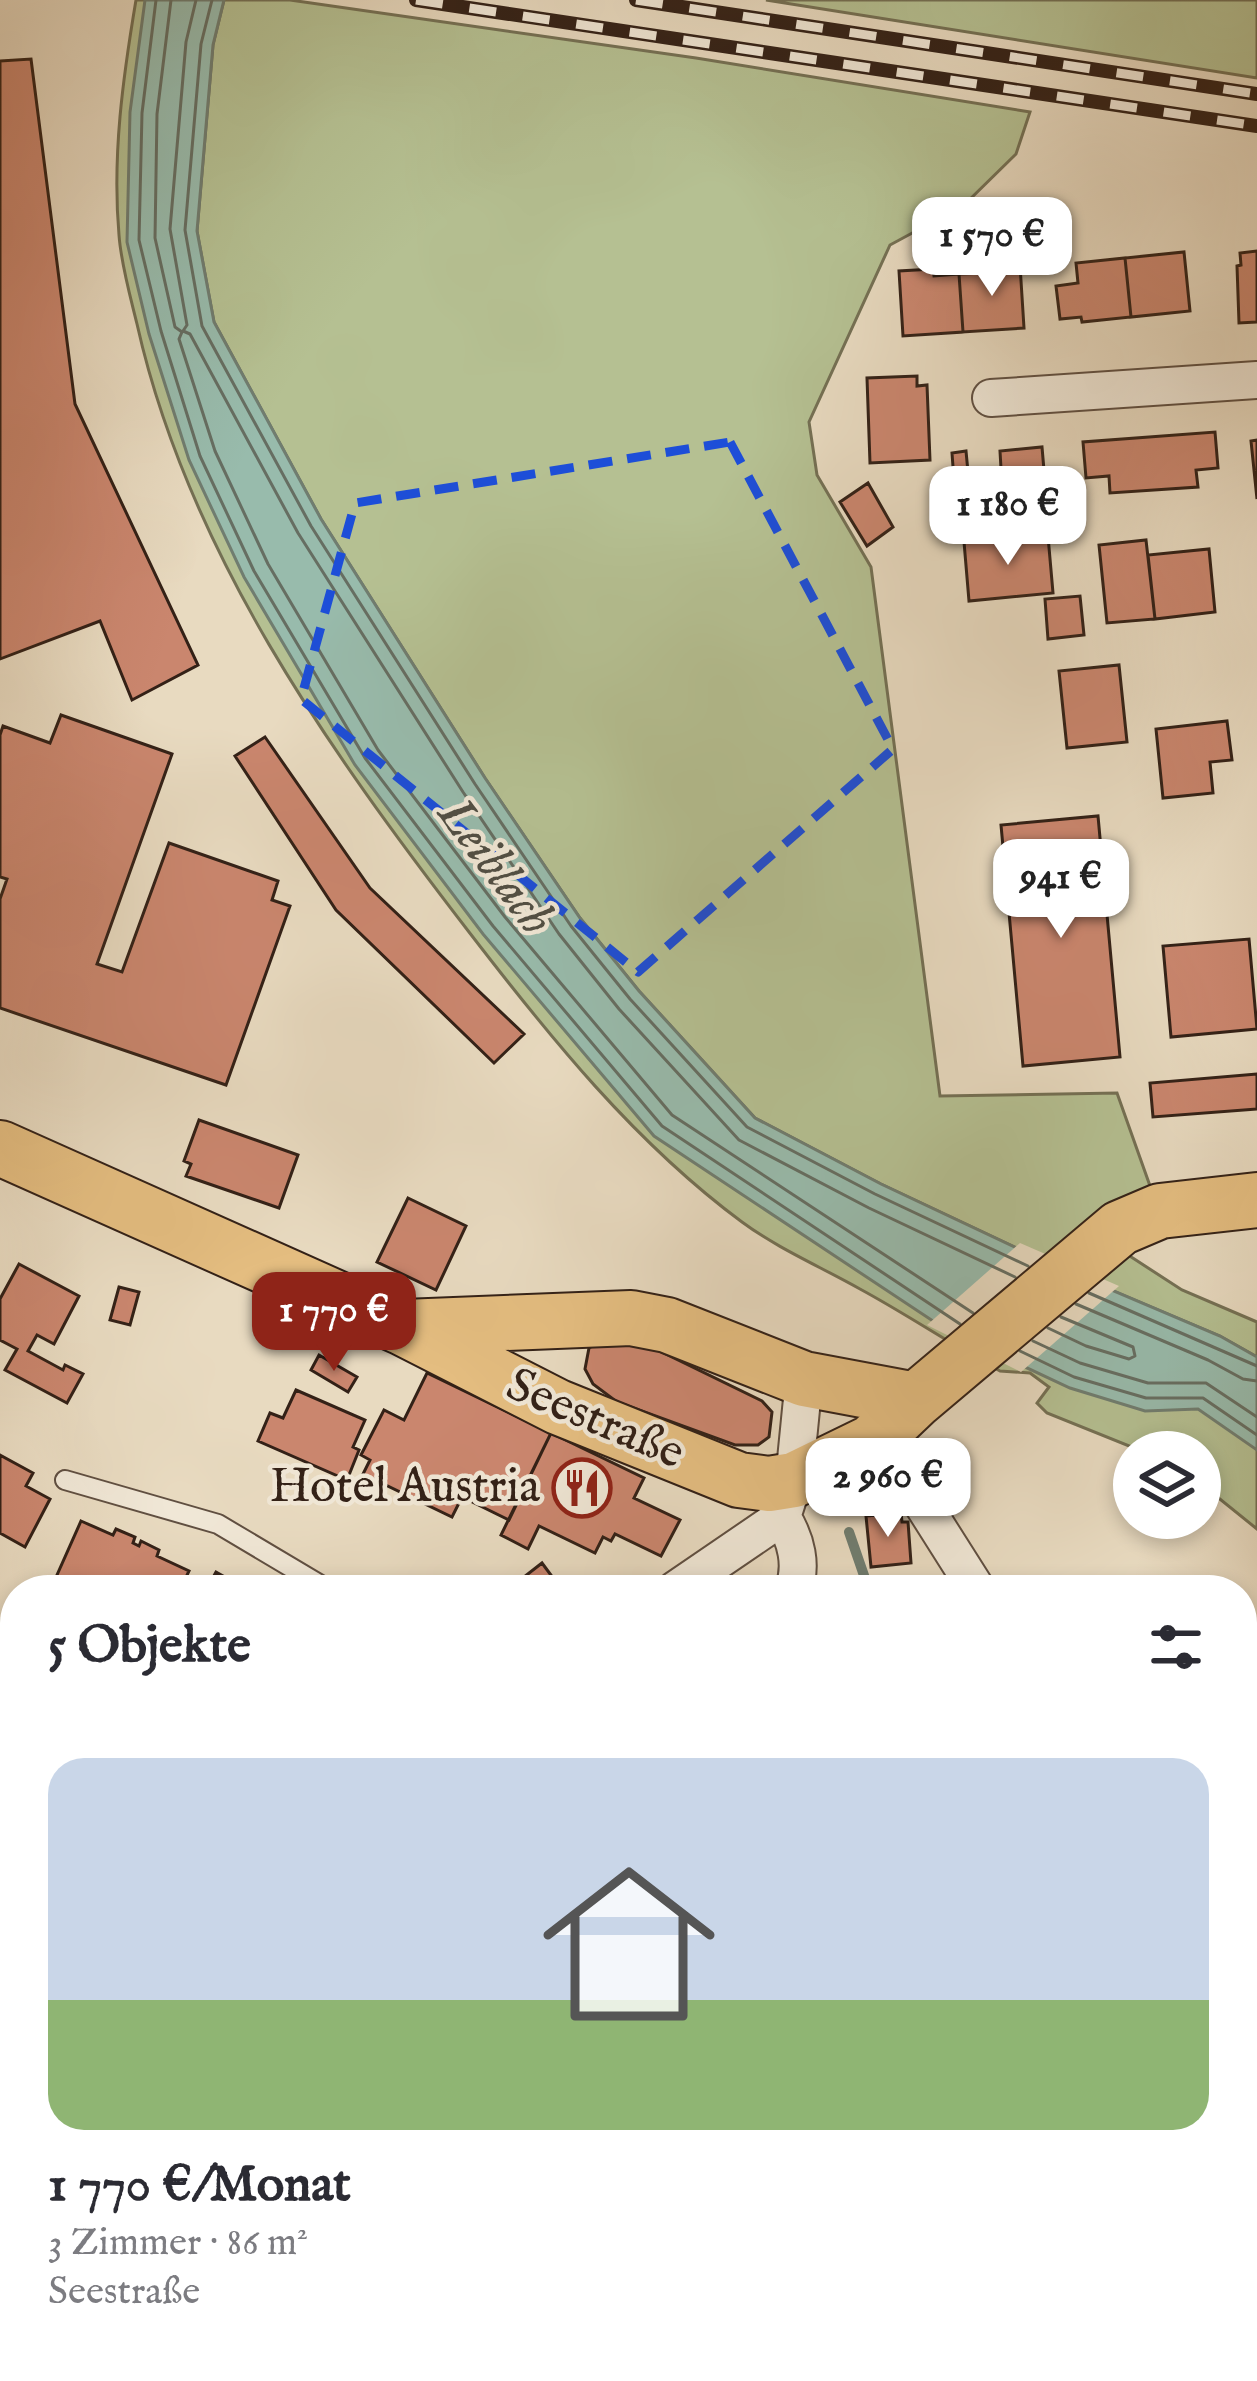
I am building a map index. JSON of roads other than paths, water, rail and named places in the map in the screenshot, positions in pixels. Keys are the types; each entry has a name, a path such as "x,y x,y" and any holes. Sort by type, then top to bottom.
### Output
{"main road":[{"name":"Seestraße","path":"0,1148 401,1327 558,1408 739,1480 769,1484 788,1498 872,1442 1104,1240 1135,1220 1160,1211 1257,1200"},
{"name":"Seestraße","path":"401,1327 631,1318 667,1325 804,1379 933,1386"}],"street":[{"path":"991,398 1257,380"},
{"path":"799,1575 788,1498 804,1379"},
{"path":"872,1442 908,1481 968,1575"},
{"path":"693,1575 788,1498"}],"lane":[{"path":"65,1480 218,1524 304,1575"}],"water":[{"name":"Leiblach","path":"145,0 224,0 213,45 197,231 214,322 321,519 580,918 639,991 755,1118 881,1184 1055,1266 1220,1336 1257,1357 1257,1450 1198,1409 1145,1411 1070,1388 948,1331 654,1136 483,934 355,765 244,577 189,460 149,334 127,242 130,112"}],"waterway":[{"path":"849,1532 864,1575"}],"railway":[{"path":"416,0 1257,126"},
{"path":"636,0 1257,94"}],"place":[{"name":"Hotel Austria","path":"582,1488"}]}
